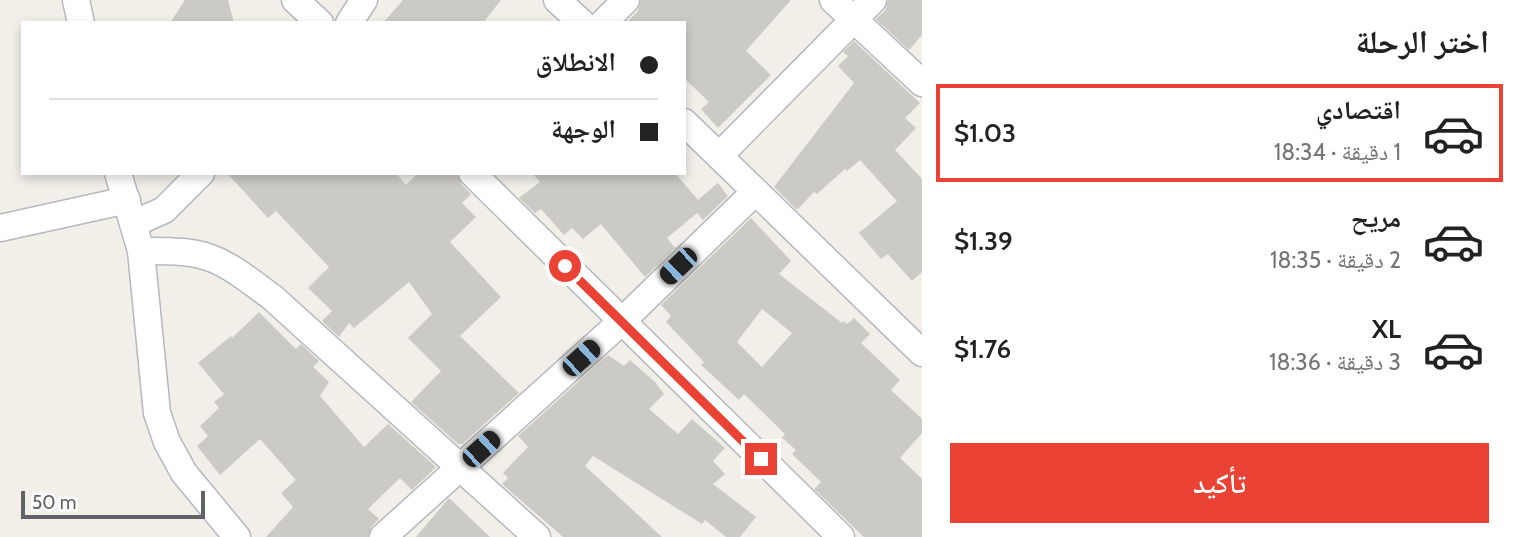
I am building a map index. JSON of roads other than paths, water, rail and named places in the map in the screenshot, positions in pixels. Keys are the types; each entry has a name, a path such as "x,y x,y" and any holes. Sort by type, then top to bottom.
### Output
{"street":[{"path":"76,0 81,21"},
{"path":"295,0 318,21"},
{"path":"350,21 364,0"},
{"path":"556,0 580,21"},
{"path":"605,21 626,0"},
{"path":"833,0 922,83"},
{"path":"719,156 873,0"},
{"path":"686,124 922,353"},
{"path":"119,175 141,251 157,413 167,442 184,473 237,537"},
{"path":"0,228 164,210 199,175"},
{"path":"474,175 841,537"},
{"path":"383,537 621,322 755,192"},
{"path":"141,251 199,252 235,270 273,298 537,537"}]}
